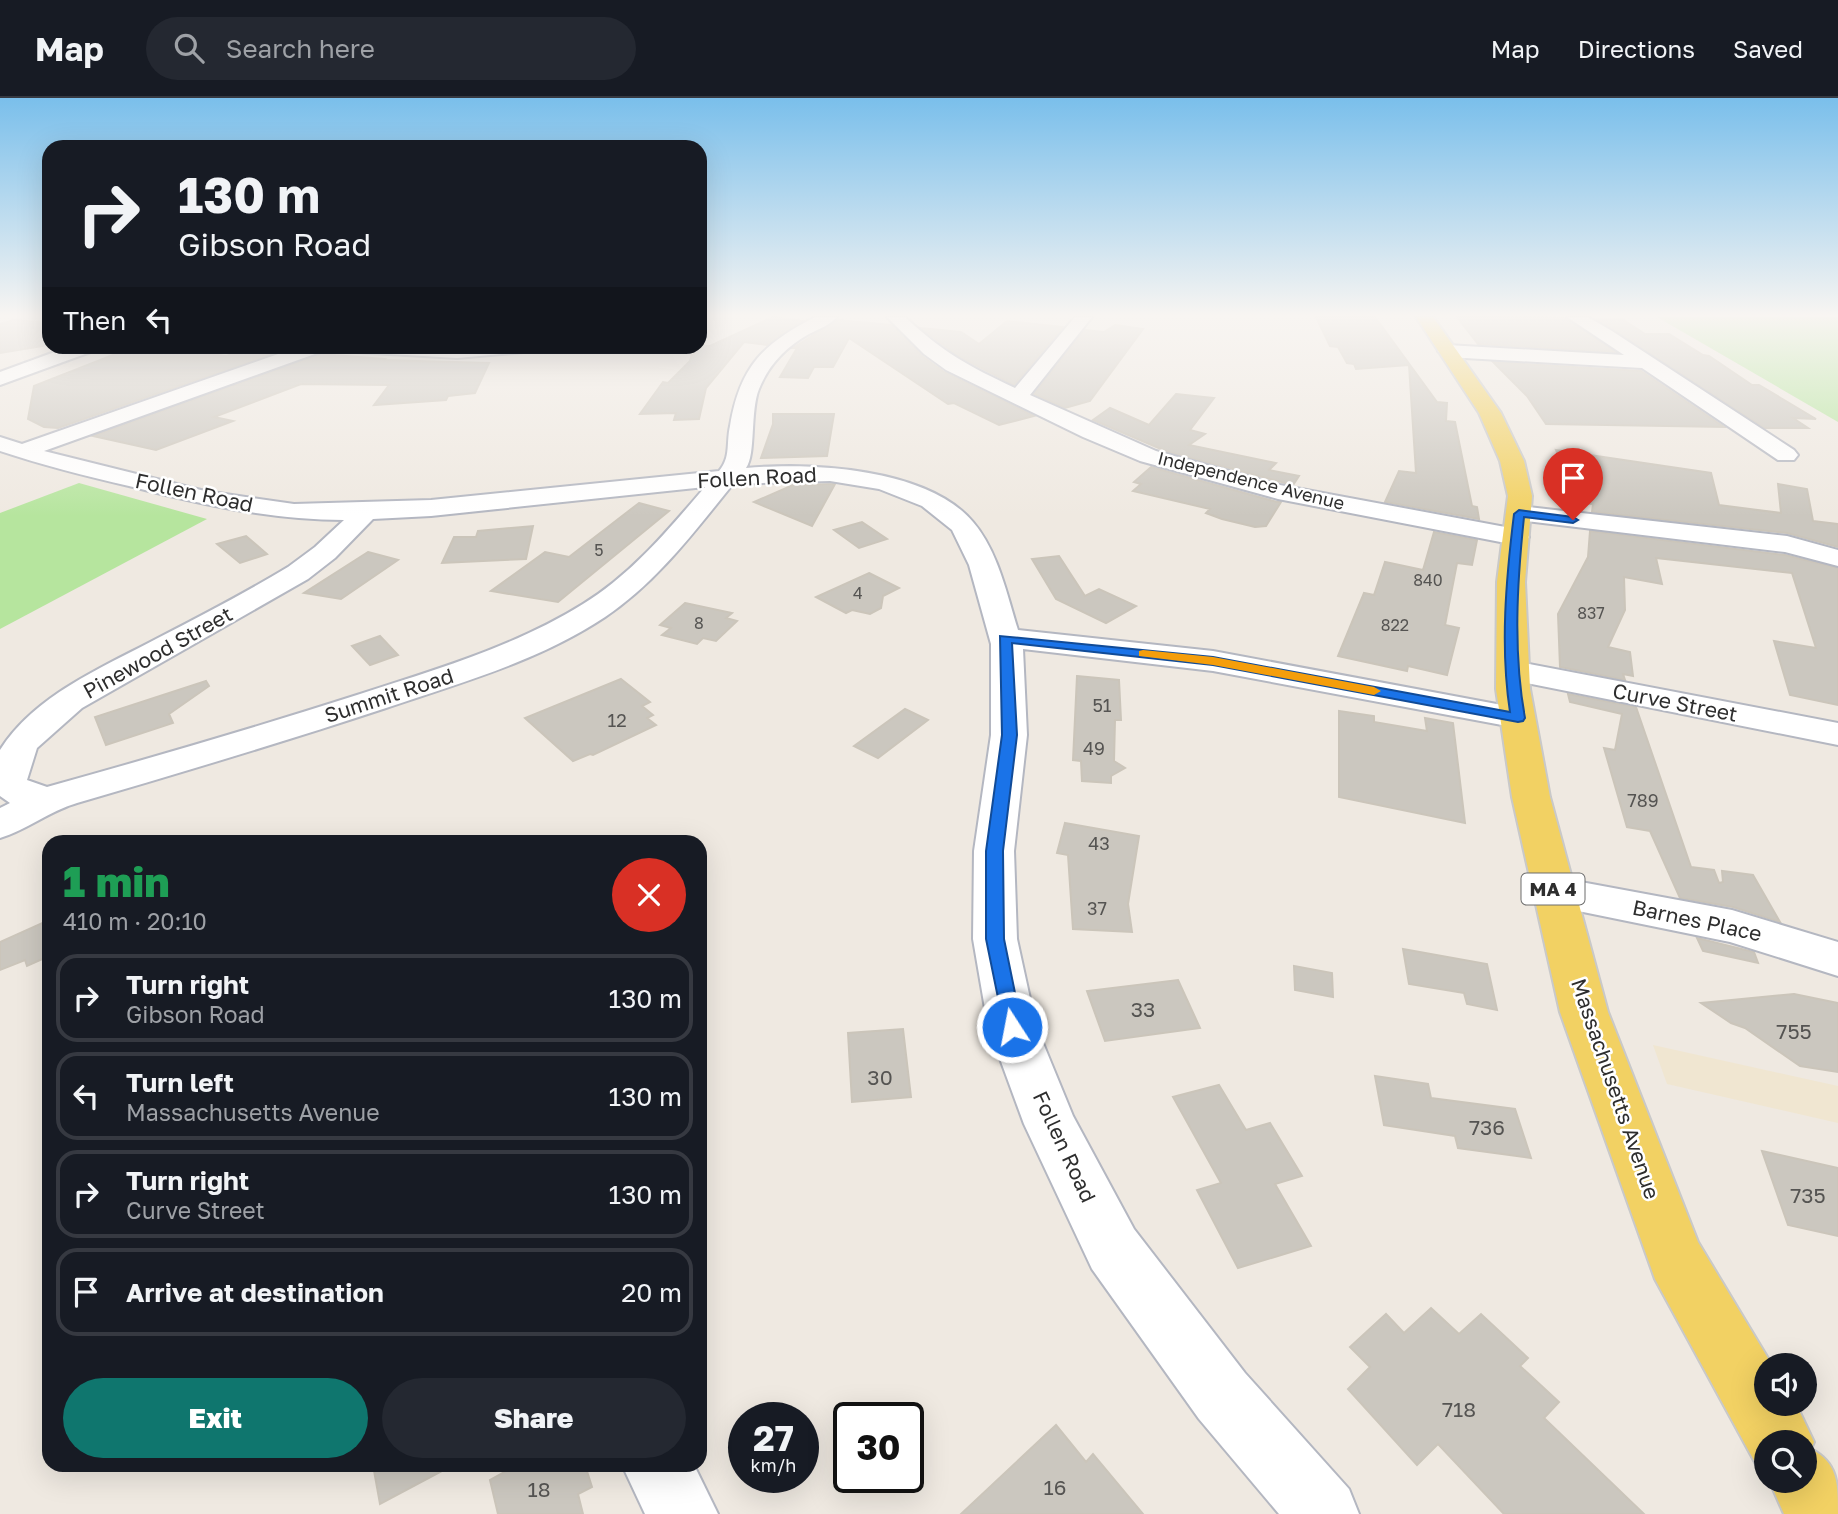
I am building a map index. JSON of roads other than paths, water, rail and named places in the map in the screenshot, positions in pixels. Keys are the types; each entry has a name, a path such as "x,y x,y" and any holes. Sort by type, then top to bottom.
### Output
{"main road":[{"name":"Massachusetts Avenue","path":"1469,383 1490,413 1511,461 1520,496 1511,582 1513,671 1518,718 1531,797 1584,1012 1676,1259 1774,1430"},
{"path":"1811,1493 1823,1514"}],"street":[{"path":"11,448 208,383"},
{"name":"Summit Road","path":"0,825 47,799 222,750 481,666 549,635 595,610 654,563 738,462 740,428 752,383"},
{"name":"Independence Avenue","path":"989,383 1137,451 1223,478 1278,492 1518,525"},
{"path":"1018,397 1029,383"},
{"path":"1677,383 1786,455"},
{"name":"Follen Road","path":"11,448 248,506 294,512 431,509 760,474 830,474 885,483 931,501 963,526 983,565 1005,638 1009,735 994,851 995,939 1012,1027 1050,1124 1113,1249 1222,1396 1324,1514"},
{"name":"Pinewood Street","path":"47,799 22,794 8,784 12,762 24,741 64,707 114,674 232,612 300,572 343,536 365,512"},
{"path":"1518,525 1787,544 1838,558"},
{"path":"1005,638 1213,661 1518,718"},
{"name":"Curve Street","path":"1513,671 1838,734"},
{"name":"Barnes Place","path":"1554,892 1732,926 1838,959"},
{"path":"660,1472 683,1514"}]}
